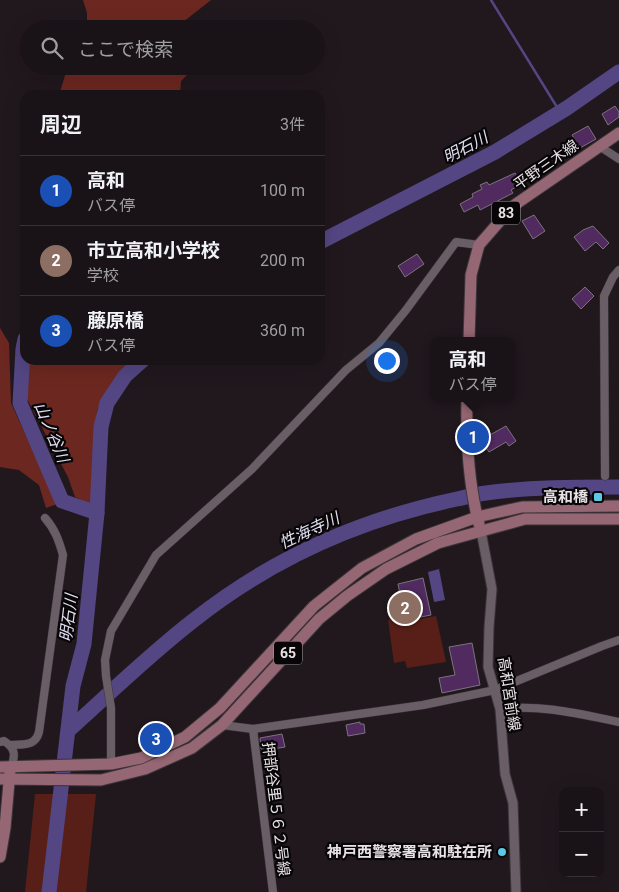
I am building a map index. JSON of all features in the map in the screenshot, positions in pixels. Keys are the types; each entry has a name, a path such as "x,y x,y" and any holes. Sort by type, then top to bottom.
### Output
{"main road":[{"name":"平野三木線","path":"469,337 471,275 479,245 513,206 619,133"},
{"path":"467,402 466,432 470,483 481,531"},
{"name":"65","path":"5,773 37,767 107,765 141,758 185,738 220,708 314,606 362,568 416,539 477,516 522,506 619,506"},
{"name":"65","path":"5,773 34,779 101,780 145,769 192,748 222,725 319,619 347,596 386,569 438,543 525,519 619,519"},
{"path":"0,857 5,828 5,773"}],"street":[{"path":"599,146 619,159"},
{"path":"107,765 111,708 105,660 112,631 156,554 252,468 346,370 379,343 456,242 479,245"},
{"path":"605,476 604,296 613,277 619,270"},
{"path":"10,745 33,743 37,739 39,732 63,555 60,541 45,518"},
{"name":"高和宮前線","path":"481,531 492,589 488,667 500,709 505,774 514,803 516,892"},
{"path":"222,725 253,729 423,705 495,690 619,640"},
{"path":"500,709 517,707 570,712 619,722"},
{"name":"押部谷里５６２号線","path":"253,729 273,892"},
{"path":"0,742 4,741 14,750 14,758 5,773"}],"shaded area":[{"path":"83,0 211,0 186,20 87,20"},
{"path":"65,75 187,75 181,81 180,90 61,90"},
{"path":"0,328 9,343 11,403 57,504 46,508 39,485 19,470 0,467"},
{"path":"28,365 132,365 117,377 97,410 91,505 75,497 68,477 25,395"},
{"path":"439,569 445,600 434,602 428,572"},
{"path":"436,616 446,662 407,668 405,661 394,663 388,620 401,617 404,622"},
{"path":"35,794 96,794 86,892 25,892"}],"building":[{"path":"615,106 619,112 619,117 608,125 602,114"},
{"path":"588,126 596,139 580,148 572,135"},
{"path":"515,173 521,184 511,190 513,193 480,210 478,205 464,212 460,204 473,197 472,194 482,189 480,185 487,182 489,185"},
{"path":"534,215 545,231 533,239 522,221"},
{"path":"593,226 609,243 603,249 596,242 585,251 574,237 583,230"},
{"path":"417,254 424,264 405,277 398,266"},
{"path":"585,287 594,296 581,309 572,299"},
{"path":"506,426 516,441 509,446 506,442 489,452 481,440"},
{"path":"423,578 431,615 405,620 398,584"},
{"path":"472,643 480,685 442,693 439,678 455,675 449,647"},
{"path":"360,722 360,724 364,724 365,733 348,736 346,725"},
{"path":"282,734 285,747 261,749 260,738"}],"waterway":[{"path":"491,0 560,112"},
{"name":"明石川","path":"325,239 495,152 567,108 619,72"},
{"name":"山ノ谷川","path":"22,365 20,403 62,501 97,513"},
{"name":"明石川","path":"49,892 73,686 84,644 97,513 101,427 107,403 125,376 137,365"},
{"name":"性海寺川","path":"69,730 146,660 223,598 254,578 318,544 352,530 421,507 479,494 536,488 619,487"}],"place":[{"name":"高和","path":"473,437"},
{"name":"高和橋","path":"598,497"},
{"name":"市立高和小学校","path":"405,608"},
{"name":"藤原橋","path":"156,739"},
{"name":"神戸西警察署高和駐在所","path":"502,852"}]}
